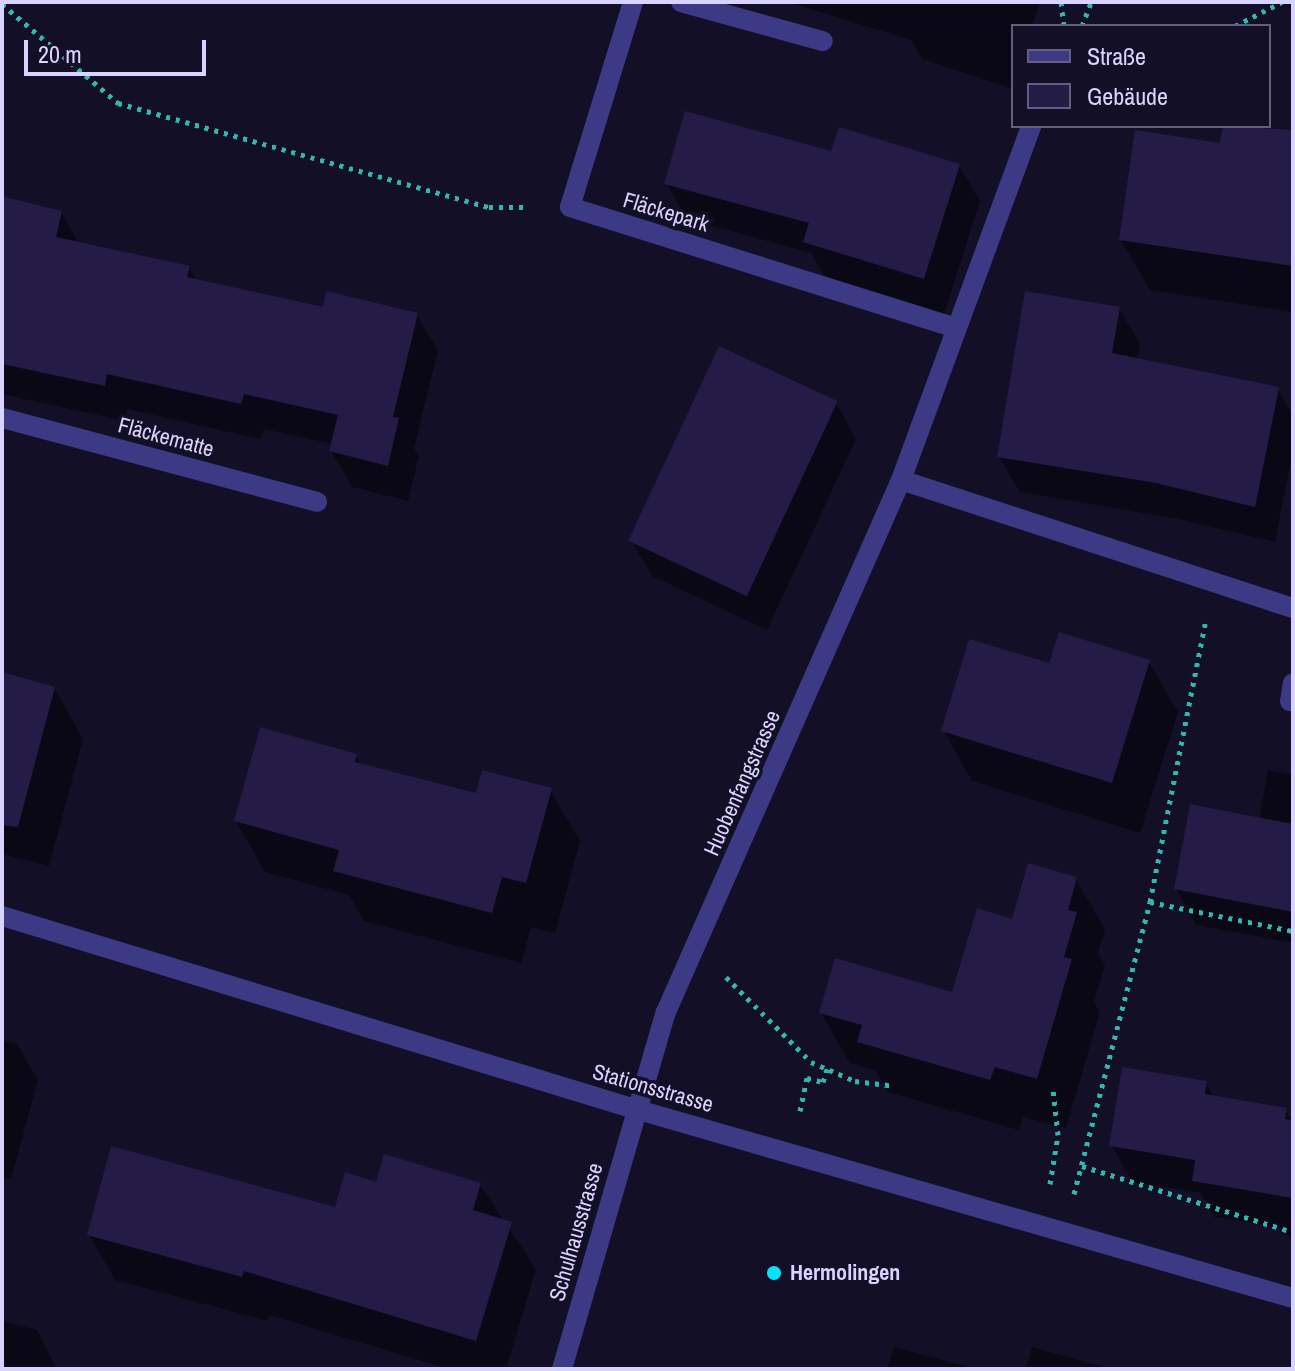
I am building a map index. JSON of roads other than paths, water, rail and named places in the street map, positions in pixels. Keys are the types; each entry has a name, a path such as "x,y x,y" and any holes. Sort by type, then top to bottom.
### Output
{"street":[{"name":"Fläckepark","path":"633,2 570,207 953,327"},
{"path":"681,2 823,41"},
{"name":"Huobenfangstrasse","path":"635,1109 666,1012 901,480 953,327 1030,128"},
{"name":"Fläckematte","path":"2,418 317,502"},
{"path":"901,480 1293,608"},
{"name":"Stationsstrasse","path":"2,916 635,1109 1293,1298"},
{"name":"Schulhausstrasse","path":"562,1369 635,1109"}],"place":[{"name":"Hermolingen","path":"774,1273"}]}
